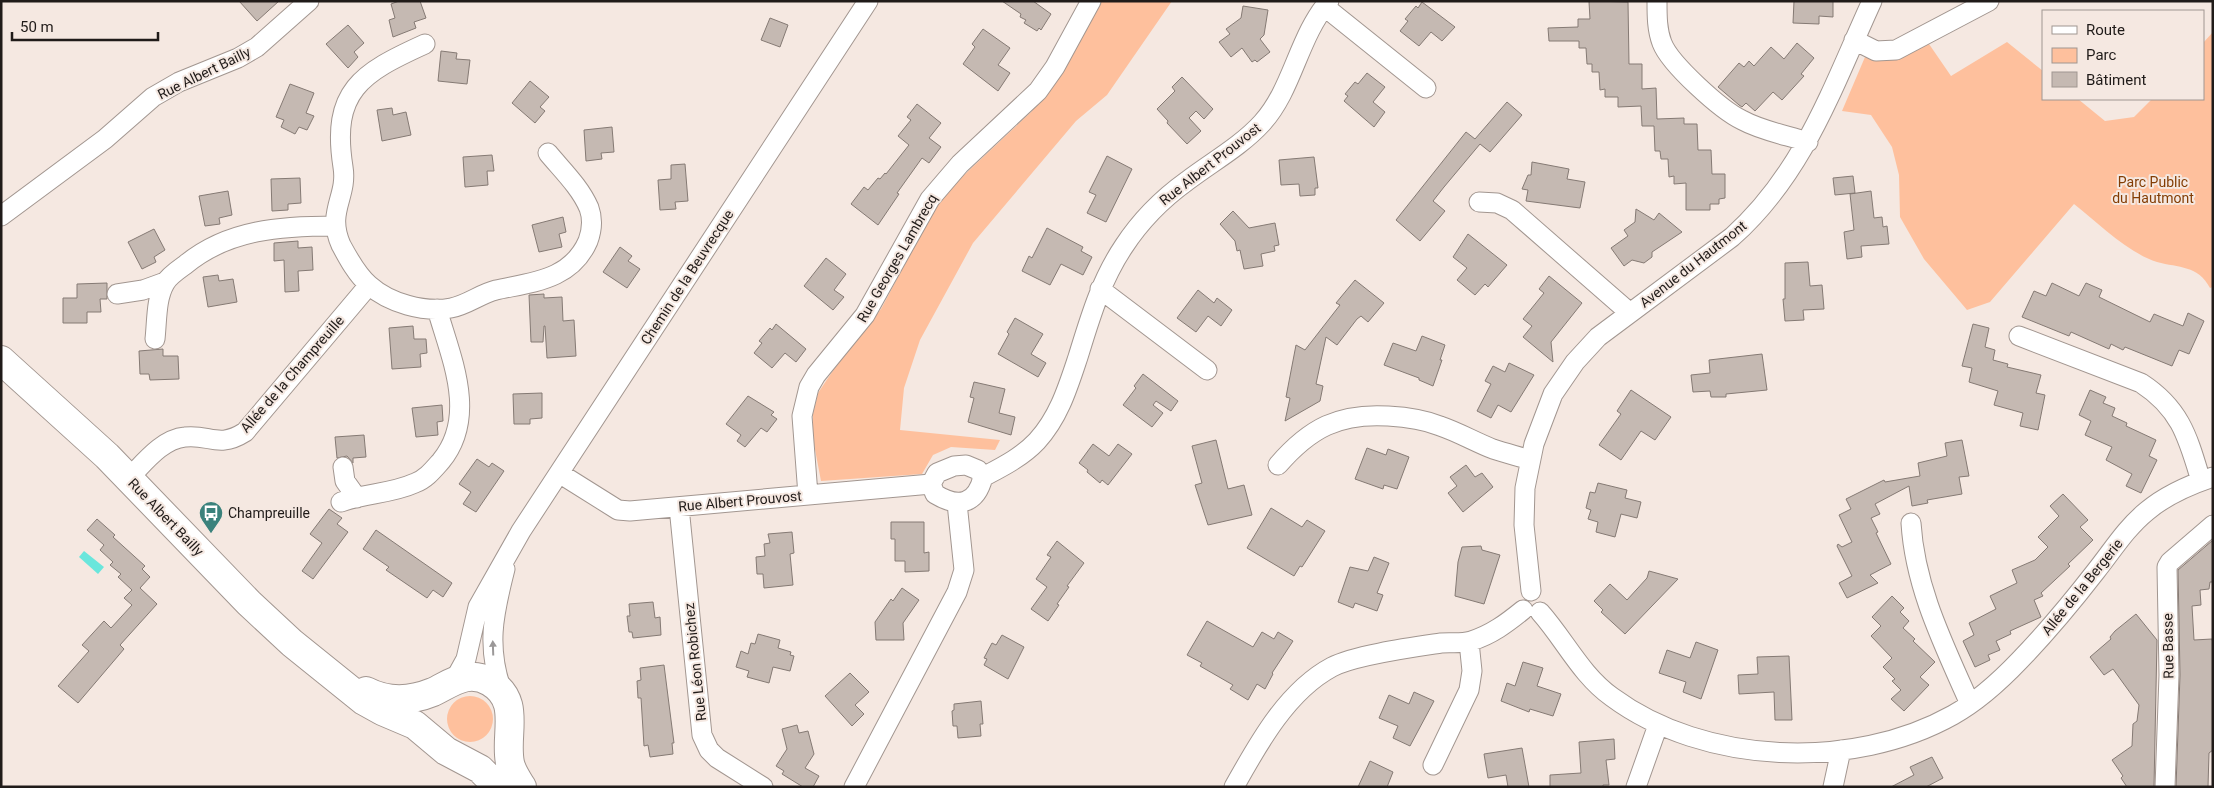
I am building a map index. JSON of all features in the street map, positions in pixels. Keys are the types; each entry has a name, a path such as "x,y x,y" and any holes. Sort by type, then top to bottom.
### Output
{"main road":[{"name":"Rue Albert Bailly","path":"1,360 129,478 249,603 292,643 331,674"},
{"path":"331,674 372,695 385,698 407,699 470,677 485,679 497,687 504,695 510,713 510,764 522,787"},
{"path":"331,674 369,704 416,725 447,749 480,769 498,787"},
{"path":"449,683 433,700 429,716 430,727 447,749 470,758 488,754 502,742 510,725"}],"street":[{"name":"Rue Albert Bailly","path":"1,216 105,139 153,97 179,82 238,58 257,47 309,1"},
{"name":"Chemin de la Beuvrecque","path":"449,683 466,659 478,607 521,531 868,1"},
{"name":"Rue Georges Lambrecq","path":"808,495 802,416 809,387 816,375 866,315 930,199 960,164 1038,92 1055,67 1091,1"},
{"path":"1657,1 1657,20 1663,45 1676,64 1712,99 1741,120 1808,142"},
{"name":"Avenue du Hautmont","path":"1532,611 1543,607 1542,596 1537,592 1531,591 1524,507 1530,460 1546,410 1563,378 1586,349 1630,313 1746,225 1784,181 1808,142 1872,1"},
{"path":"1854,40 1876,51 1896,50 1989,1"},
{"name":"Rue Albert Prouvost","path":"983,477 1024,452 1035,443 1051,422 1067,389 1100,289 1106,275 1124,246 1154,209 1186,181 1241,142 1263,122 1278,99 1306,36 1327,4 1426,88"},
{"path":"425,44 394,58 372,71 363,79 349,98 340,121 340,146 345,176 335,211 336,226 341,244 369,285 383,294 414,307 437,309 461,305 496,290 530,285 551,278 569,266 582,252 591,230 592,222 588,207 578,189 548,153"},
{"name":"Avenue du Hautmont","path":"1479,202 1497,203 1512,210 1630,313"},
{"path":"117,294 144,290 166,282 200,253 224,240 274,229 336,226"},
{"path":"155,339 159,303 166,282"},
{"name":"Allée de la Champreuille","path":"129,478 150,457 172,440 194,437 220,441 233,439 244,432 369,285"},
{"path":"1100,289 1208,370"},
{"path":"343,467 349,500 399,490 418,482 434,469 448,453 460,422 460,400 437,309"},
{"name":"Allée de la Bergerie","path":"1532,611 1551,624 1577,662 1598,686 1623,705 1658,725 1700,739 1759,750 1793,753 1841,750 1880,742 1914,732 1952,716 2007,674 2045,633 2136,521 2168,496 2207,479 2180,421 2171,408 2152,390 2141,383 2019,336"},
{"path":"1278,465 1297,444 1329,424 1346,418 1368,415 1405,417 1428,422 1493,449 1530,460"},
{"path":"966,465 978,470 983,477 981,486 976,494 965,501 957,503 935,494 931,484 937,473 954,466 966,465"},
{"name":"Rue Albert Prouvost","path":"559,473 618,510 630,511 931,484"},
{"path":"854,787 957,592 962,579 964,570 957,503"},
{"name":"Rue Léon Robichez","path":"679,507 702,735 709,750 717,758 763,787"},
{"path":"1910,523 1915,561 1925,599 1970,704"},
{"name":"Rue Basse","path":"2164,787 2169,675 2167,567 2170,562 2213,525"},
{"name":"Chemin de la Beuvrecque","path":"504,695 494,663 492,644 498,597 508,554"},
{"path":"1238,780 1266,734 1287,706 1310,684 1333,666 1353,660 1432,645 1469,642 1495,631 1532,611"},
{"path":"1433,765 1469,690 1472,671 1469,642"},
{"path":"1636,787 1658,725"},
{"path":"1833,787 1841,750"}],"green space":[{"path":"1101,1 1172,1 1107,95 1076,121 973,243 920,340 904,388 900,430 1000,440 995,450 951,447 933,455 922,474 821,481 813,439 813,414 818,393 834,369 881,309 930,217 946,192 1031,112 1058,78"},
{"name":"Parc Public du Hautmont","path":"2213,32 2213,287 2210,288 2200,275 2194,271 2157,262 2135,252 2074,204 1990,302 1967,310 1924,259 1900,217 1899,175 1892,147 1871,115 1842,111 1865,57 1885,61 1929,44 1951,76 2007,42 2042,70 2042,100 2079,100 2105,121 2134,117 2151,100 2204,100 2204,42"},
{"path":"475,696 479,697 489,706 492,710 492,728 483,738 475,742 465,742 457,738 448,728 447,714 451,706 461,697"}],"water":[{"path":"84,551 104,567 98,574 79,557"}],"building":[{"path":"239,1 279,1 257,21"},
{"path":"399,1 420,1 426,18 414,22 416,28 393,37 389,20 395,18 391,4"},
{"path":"1002,1 1033,1 1051,14 1041,30 1039,28 1037,31 1024,23 1026,20 1020,17 1021,14"},
{"path":"1794,1 1833,1 1833,17 1819,16 1819,24 1793,23"},
{"path":"1422,2 1455,27 1442,41 1431,32 1419,46 1400,31 1408,21 1405,19"},
{"path":"1589,2 1628,2 1629,64 1642,64 1642,89 1656,88 1657,119 1684,118 1684,124 1697,124 1698,150 1711,150 1712,174 1725,174 1725,198 1719,199 1719,204 1710,204 1710,210 1686,210 1686,183 1674,184 1674,176 1669,177 1668,159 1661,159 1660,151 1655,151 1654,126 1642,126 1641,106 1618,107 1618,97 1605,97 1605,89 1600,90 1599,72 1592,72 1592,64 1587,64 1586,48 1579,48 1579,41 1549,41 1548,28 1578,27 1578,19 1590,19"},
{"path":"1243,6 1268,10 1264,35 1260,39 1270,52 1257,62 1255,60 1252,62 1242,48 1231,57 1219,42 1230,34 1226,29 1241,18"},
{"path":"770,18 788,25 780,47 761,40"},
{"path":"348,25 364,43 354,52 358,57 348,68 326,44"},
{"path":"983,29 1010,48 998,65 1010,73 998,91 963,64 975,47 972,44"},
{"path":"1797,43 1814,58 1801,74 1804,76 1782,100 1773,92 1755,111 1746,103 1742,107 1718,87 1739,63 1744,67 1749,61 1754,66 1771,47 1784,59"},
{"path":"441,51 457,53 456,59 470,60 467,84 438,81"},
{"path":"1367,73 1385,87 1373,102 1385,112 1374,127 1344,101 1348,96 1345,94 1355,82 1358,84"},
{"path":"1182,77 1213,109 1204,119 1196,111 1189,118 1201,131 1187,144 1167,123 1168,121 1157,109 1175,91 1172,87"},
{"path":"530,81 549,97 540,107 545,111 535,123 512,103"},
{"path":"290,84 314,93 306,113 314,116 307,130 299,127 295,134 281,127 284,120 276,117"},
{"path":"1507,102 1522,115 1490,152 1480,144 1444,187 1433,201 1445,211 1420,241 1396,220 1466,132 1475,139"},
{"path":"917,104 941,123 929,138 941,147 929,163 922,158 897,193 899,194 878,225 851,204 864,187 868,190 878,178 880,179 886,174 909,145 898,136 911,120 907,117"},
{"path":"392,108 393,115 406,112 411,135 382,141 377,110"},
{"path":"612,127 614,152 601,153 602,159 586,161 584,130"},
{"path":"492,155 494,171 487,171 488,185 465,187 463,157"},
{"path":"1107,156 1132,169 1106,222 1087,213 1096,195 1089,192"},
{"path":"1314,157 1318,188 1315,188 1315,195 1300,196 1299,184 1281,185 1279,160"},
{"path":"1532,162 1569,169 1567,179 1585,182 1580,208 1526,201 1528,190 1522,189 1528,175 1531,175"},
{"path":"685,164 688,201 675,202 676,209 660,210 658,180 671,179 671,165"},
{"path":"1853,176 1855,193 1835,195 1833,178"},
{"path":"300,178 301,203 288,204 288,210 272,211 271,179"},
{"path":"228,191 232,215 219,218 220,224 205,226 199,196"},
{"path":"1871,191 1874,218 1882,217 1883,227 1887,226 1889,244 1861,246 1862,257 1847,259 1844,232 1854,230 1850,194"},
{"path":"1636,209 1654,220 1659,213 1682,232 1652,252 1652,257 1644,263 1632,260 1624,266 1611,248 1628,236 1624,230 1635,222"},
{"path":"1233,211 1249,228 1275,223 1279,245 1274,246 1275,251 1261,254 1263,266 1244,269 1240,250 1237,251 1235,241 1220,224"},
{"path":"563,217 566,232 559,234 562,247 539,252 532,225"},
{"path":"1047,228 1083,247 1081,251 1092,257 1083,275 1061,264 1050,285 1022,271 1029,256 1032,258"},
{"path":"154,229 165,250 154,257 156,262 142,269 128,242"},
{"path":"1468,234 1507,265 1488,287 1485,284 1475,295 1457,280 1467,268 1453,257"},
{"path":"298,241 298,248 312,247 313,270 298,271 299,291 285,292 284,260 274,261 274,243"},
{"path":"620,247 632,256 628,261 640,269 627,288 603,272"},
{"path":"826,258 846,274 834,290 844,297 833,310 804,286"},
{"path":"1808,262 1810,286 1822,285 1824,309 1803,310 1804,320 1785,321 1783,299 1785,299 1785,263"},
{"path":"218,275 219,281 233,279 237,302 208,307 203,277"},
{"path":"1549,276 1582,303 1551,342 1553,362 1523,337 1532,326 1523,319 1544,293 1539,289"},
{"path":"1355,280 1384,303 1368,322 1361,316 1357,319 1337,345 1326,337 1316,384 1323,386 1320,401 1285,421 1290,398 1286,397 1296,345 1305,350 1340,305 1336,303"},
{"path":"107,283 107,299 100,299 101,312 87,312 87,323 63,323 63,298 77,298 77,284"},
{"path":"2052,283 2079,296 2086,283 2102,290 2099,297 2150,322 2154,314 2183,326 2188,313 2204,321 2189,354 2179,350 2172,366 2125,347 2123,350 2111,344 2109,349 2071,332 2069,336 2022,317 2034,291 2046,296"},
{"path":"1198,290 1214,303 1217,298 1232,310 1221,326 1208,316 1196,332 1177,318"},
{"path":"544,294 544,298 562,297 563,321 574,320 576,356 547,358 545,326 543,342 531,342 529,295"},
{"path":"1015,318 1043,334 1031,354 1046,363 1038,377 998,354"},
{"path":"776,324 806,349 796,362 785,353 772,368 754,353 762,343 759,341"},
{"path":"1973,324 1989,328 1985,347 1995,350 1993,360 2008,364 2007,367 2041,375 2036,393 2045,395 2038,430 2020,426 2023,413 1994,405 1998,391 1969,382 1972,368 1962,366"},
{"path":"413,326 414,339 426,339 427,353 420,354 421,367 392,369 389,328"},
{"path":"1422,336 1445,345 1433,386 1419,380 1419,378 1384,365 1393,343 1416,351"},
{"path":"163,349 163,356 178,356 179,379 150,380 149,374 140,374 139,351"},
{"path":"1762,354 1767,390 1726,394 1726,397 1711,397 1710,391 1693,392 1691,375 1710,373 1709,360"},
{"path":"1509,363 1534,375 1511,412 1498,405 1491,418 1477,411 1491,384 1485,381 1493,366 1505,372"},
{"path":"1143,374 1178,401 1171,411 1156,401 1153,405 1163,413 1152,427 1123,405 1136,388 1134,386"},
{"path":"974,382 1005,389 999,413 1015,417 1011,435 968,422 974,398 970,397"},
{"path":"1631,390 1671,417 1655,440 1641,431 1621,460 1599,445 1621,414 1617,411"},
{"path":"2090,390 2106,397 2103,403 2115,408 2112,416 2127,423 2126,426 2156,440 2149,456 2157,460 2141,493 2126,486 2132,474 2106,460 2112,447 2085,435 2091,421 2079,415"},
{"path":"542,393 542,418 530,419 530,424 514,424 513,394"},
{"path":"748,396 774,412 771,415 777,419 767,432 761,428 745,447 737,441 741,435 726,424"},
{"path":"442,405 443,421 437,422 438,435 416,437 412,408"},
{"path":"364,435 366,457 353,458 353,463 347,456 337,458 335,437"},
{"path":"1216,440 1228,489 1244,485 1252,515 1208,525 1195,485 1202,483 1192,446"},
{"path":"1962,440 1969,476 1959,477 1962,494 1927,500 1928,503 1912,506 1909,486 1875,504 1880,514 1871,518 1891,564 1870,575 1878,583 1847,598 1839,583 1852,576 1837,546 1838,544 1842,547 1852,542 1839,515 1851,509 1846,499 1884,480 1885,482 1920,476 1918,463 1947,456 1945,443"},
{"path":"1093,444 1109,456 1118,444 1132,454 1108,485 1102,480 1100,483 1079,463"},
{"path":"1367,448 1386,455 1388,449 1409,457 1397,489 1384,485 1383,489 1355,479"},
{"path":"477,459 489,467 492,463 504,471 476,512 463,504 471,492 459,484"},
{"path":"1466,465 1475,477 1482,473 1493,487 1463,512 1448,493 1457,486 1450,477"},
{"path":"1598,483 1627,490 1625,498 1641,502 1637,518 1621,514 1615,537 1596,532 1598,522 1588,519 1591,510 1586,508 1590,492 1595,493"},
{"path":"2063,494 2088,520 2080,527 2093,540 2068,564 2070,566 2041,593 2043,596 2034,600 2041,617 2010,631 2011,634 1996,641 2000,650 1988,655 1990,660 1975,667 1963,641 1974,635 1969,623 1996,609 1990,596 2017,583 2012,570 2035,560 2048,547 2038,537 2059,516 2050,506"},
{"path":"1271,508 1302,527 1307,520 1325,531 1294,576 1247,548"},
{"path":"329,509 342,518 337,524 348,532 313,579 302,571 322,543 310,534"},
{"path":"97,519 115,535 113,537 145,566 142,569 150,577 140,588 157,604 120,645 124,649 78,703 58,686 89,651 82,645 104,621 111,628 132,605 124,598 132,590 118,577 121,574 110,565 113,562 100,550 104,545 87,530"},
{"path":"891,522 924,522 924,553 929,552 929,571 905,572 905,561 895,561 895,539 891,539"},
{"path":"376,530 452,583 443,597 433,590 427,598 386,570 389,567 363,549"},
{"path":"792,532 794,553 790,554 793,585 764,588 763,574 757,574 756,557 765,556 764,544 770,543 768,534"},
{"path":"2213,540 2213,582 2210,582 2209,589 2200,590 2201,605 2192,606 2194,640 2212,639 2213,644 2213,750 2209,753 2208,787 2176,787 2180,675 2178,570"},
{"path":"1057,541 1084,563 1067,586 1069,587 1048,621 1031,609 1047,587 1036,579 1051,557 1047,555"},
{"path":"1481,546 1482,550 1500,555 1484,604 1455,596 1458,562 1462,547"},
{"path":"1374,557 1389,563 1377,593 1383,595 1377,611 1355,603 1353,608 1338,602 1350,567 1368,571"},
{"path":"1649,571 1678,579 1625,634 1601,612 1603,610 1594,601 1610,584 1627,600 1647,578"},
{"path":"902,588 919,600 903,623 904,640 876,640 875,622 891,599 893,601"},
{"path":"1892,596 1904,608 1900,612 1909,621 1903,628 1915,639 1913,641 1935,662 1920,677 1929,685 1904,711 1891,699 1901,690 1892,681 1895,679 1883,667 1892,658 1871,636 1881,626 1872,617"},
{"path":"653,602 655,618 660,617 661,635 633,638 632,632 629,632 627,616 630,616 629,604"},
{"path":"2136,614 2157,640 2154,787 2127,787 2121,778 2123,776 2112,760 2132,746 2133,724 2137,721 2139,705 2113,669 2104,675 2090,657 2111,639 2110,637 2115,631"},
{"path":"1207,621 1253,647 1262,632 1274,639 1278,632 1293,641 1272,673 1265,689 1257,684 1248,700 1230,689 1233,685 1200,666 1202,663 1187,655"},
{"path":"758,634 780,640 778,648 791,652 790,655 794,656 790,671 773,667 769,683 747,677 749,671 736,667 741,651 748,654 751,643 755,644"},
{"path":"1002,635 1024,647 1008,679 984,665 987,659 984,658 992,643 996,645"},
{"path":"1696,642 1718,650 1701,699 1683,692 1686,682 1659,673 1667,650 1690,658"},
{"path":"1789,656 1792,720 1775,720 1774,692 1739,694 1738,675 1758,674 1757,657"},
{"path":"1523,662 1543,668 1537,686 1561,694 1553,716 1530,709 1529,712 1501,701 1507,683 1515,686"},
{"path":"664,665 674,743 672,743 673,754 650,757 648,745 644,746 641,698 638,698 637,681 641,680 640,668"},
{"path":"850,673 869,692 855,705 864,714 852,726 825,696"},
{"path":"1414,692 1434,701 1410,746 1393,738 1398,726 1379,718 1389,695 1409,704"},
{"path":"981,701 983,724 980,724 981,736 958,738 957,726 953,726 952,711 954,710 954,704"},
{"path":"797,725 799,733 808,731 814,754 805,768 819,776 813,787 803,787 782,774 784,771 776,766 787,749 782,729"},
{"path":"1614,739 1615,759 1606,760 1609,785 1603,785 1603,787 1550,787 1550,775 1581,773 1579,742"},
{"path":"1522,748 1529,787 1508,787 1506,775 1488,778 1484,754"},
{"path":"1932,757 1943,778 1926,787 1891,787 1914,775 1910,767"},
{"path":"1370,761 1393,772 1387,787 1358,787"}],"place":[{"name":"Champreuille","path":"211,534"}]}
